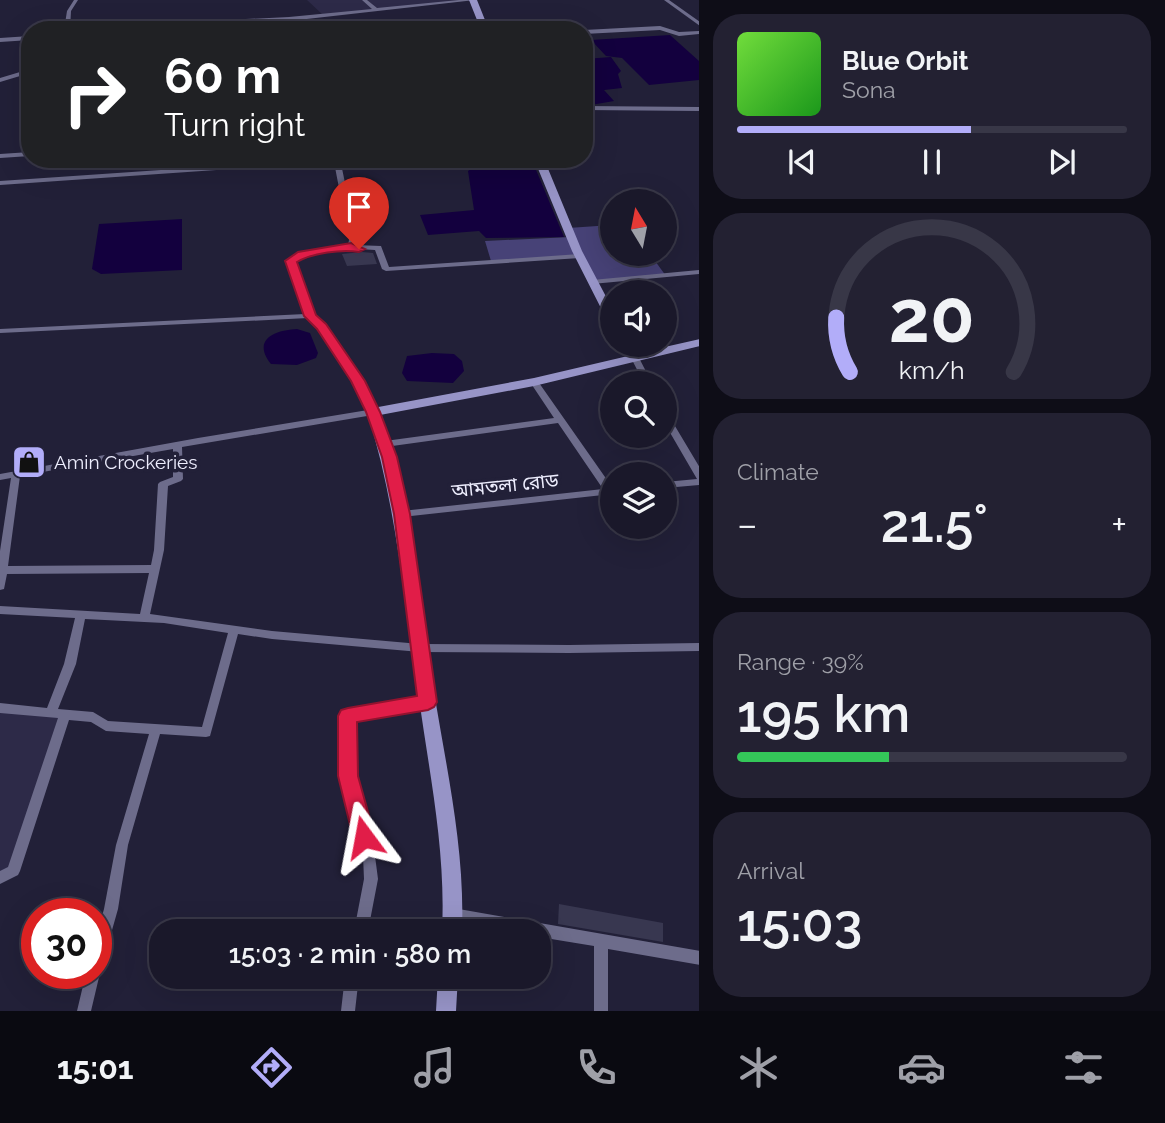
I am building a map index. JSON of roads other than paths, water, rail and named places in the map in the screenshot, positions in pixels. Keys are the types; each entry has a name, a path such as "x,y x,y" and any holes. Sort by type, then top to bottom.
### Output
{"main road":[{"path":"473,0 481,21"},
{"path":"544,168 600,296"},
{"path":"453,919 447,827 437,746 428,702 402,514 385,444 373,412 534,382 699,342"},
{"path":"446,1011 447,989"}],"street":[{"path":"68,21 69,11 76,0"},
{"path":"364,0 375,9"},
{"path":"239,21 289,19 473,0"},
{"path":"666,0 699,25"},
{"path":"593,32 660,29 679,34 699,33"},
{"path":"0,40 21,39"},
{"path":"0,80 21,74"},
{"path":"593,108 699,109"},
{"path":"0,156 21,155"},
{"path":"0,183 220,168"},
{"path":"339,168 353,240 351,247"},
{"path":"0,477 177,444 373,412 341,354 310,316 291,261 302,254 351,247 378,248 386,269 580,256"},
{"path":"592,282 699,272"},
{"path":"0,331 310,316"},
{"path":"635,358 642,371"},
{"path":"534,382 600,476"},
{"path":"385,444 559,420"},
{"path":"677,439 699,480 677,483"},
{"path":"144,618 160,538 163,484 178,479 177,444"},
{"path":"0,586 16,475"},
{"name":"আমতলা রোড","path":"402,514 600,492"},
{"path":"2,570 155,569"},
{"path":"1,612 144,618 272,635 420,648 699,647"},
{"path":"51,713 70,664 80,615"},
{"path":"0,708 93,717 106,726 206,732 234,629"},
{"path":"363,919 371,879 369,856 348,776 348,716 428,702"},
{"path":"0,878 13,871 65,714"},
{"path":"112,903 122,845 156,728"},
{"path":"551,935 699,958"},
{"path":"601,941 601,1011"},
{"path":"84,1011 89,989"},
{"path":"348,1011 351,989"}],"place":[{"name":"Amin Crockeries","path":"29,462"}]}
